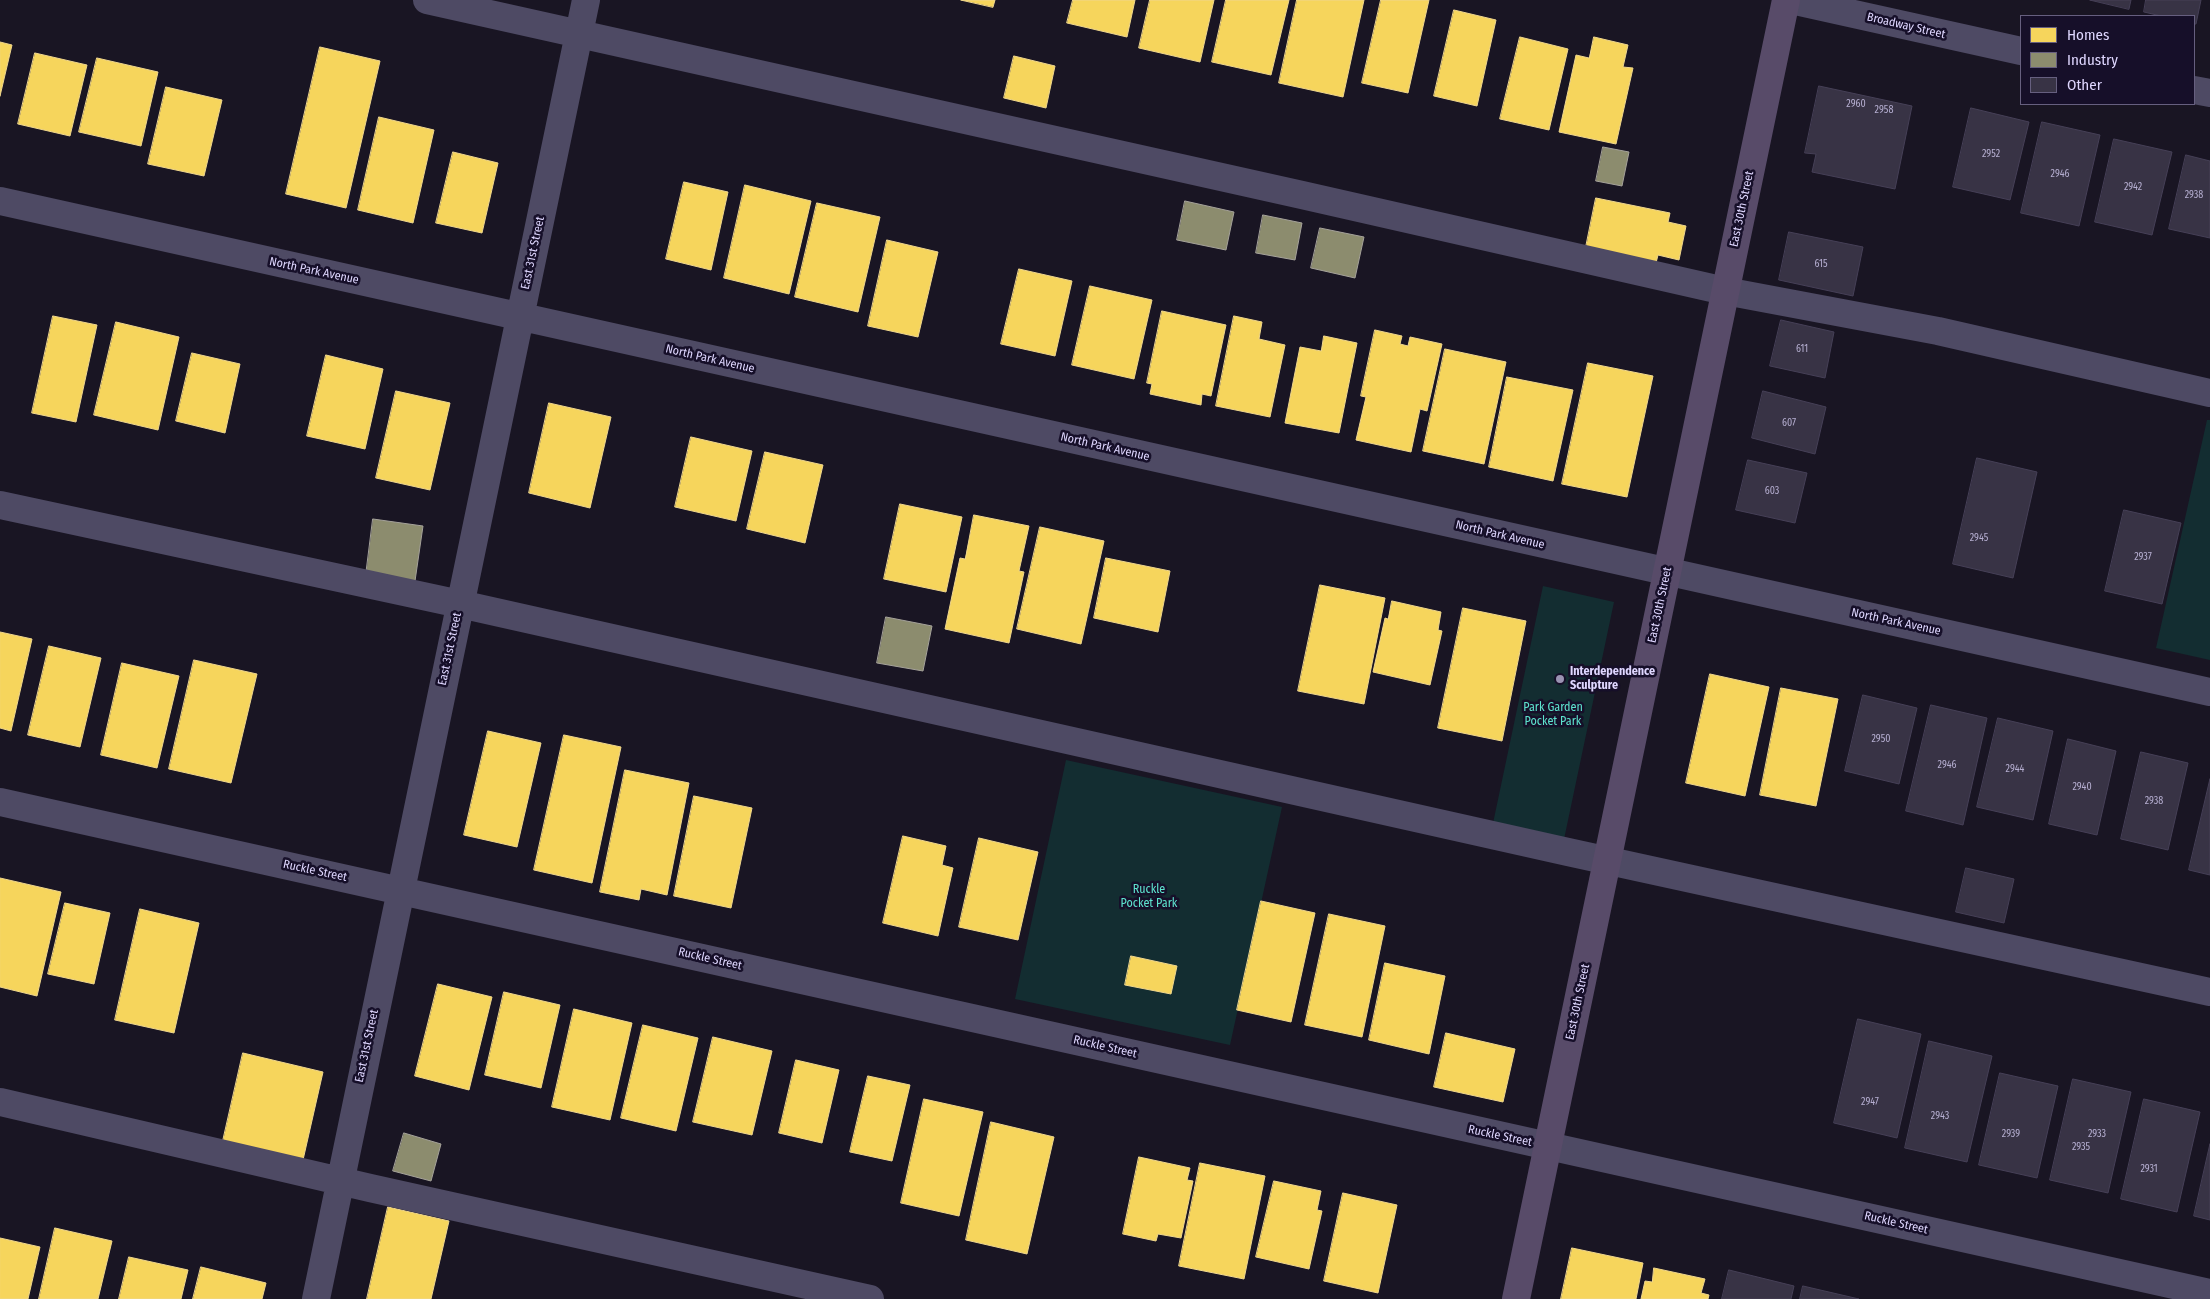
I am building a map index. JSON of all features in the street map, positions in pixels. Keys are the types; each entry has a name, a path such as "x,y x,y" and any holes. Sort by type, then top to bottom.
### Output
{"main road":[{"name":"East 30th Street","path":"1516,1299 1786,0"}],"street":[{"path":"428,0 1725,291 1938,331 2210,393"},
{"name":"East 31st Street","path":"316,1299 586,0"},
{"name":"Broadway Street","path":"1791,0 2020,51"},
{"path":"2195,90 2210,93"},
{"name":"North Park Avenue","path":"0,201 2210,692"},
{"path":"0,505 460,604 1608,861 2210,992"},
{"name":"Ruckle Street","path":"0,802 400,889 2210,1294"},
{"path":"0,1102 340,1181 870,1299"}],"green space":[{"path":"2207,420 2210,420 2210,660 2156,648"},
{"name":"Park Garden Pocket Park","path":"1543,586 1614,602 1563,844 1492,828"},
{"name":"Ruckle Pocket Park","path":"1066,760 1282,807 1230,1045 1015,999"}],"building: Homes":[{"path":"961,0 995,0 993,7"},
{"path":"1073,0 1135,0 1127,37 1067,23"},
{"path":"1150,0 1214,0 1200,62 1139,48"},
{"path":"1226,0 1289,0 1271,75 1212,62"},
{"path":"1297,0 1364,0 1343,97 1279,83"},
{"path":"1381,0 1429,0 1408,93 1362,83"},
{"path":"1454,10 1496,20 1477,106 1434,96"},
{"path":"1520,37 1568,49 1549,130 1500,119"},
{"path":"1594,37 1628,45 1623,67 1633,68 1616,144 1559,132 1576,55 1589,58"},
{"path":"0,42 12,45 0,96"},
{"path":"320,47 380,61 346,208 286,194"},
{"path":"35,53 87,65 70,136 18,124"},
{"path":"1014,56 1055,66 1046,108 1004,98"},
{"path":"97,58 158,72 141,146 79,132"},
{"path":"166,87 222,100 204,176 148,164"},
{"path":"379,117 434,130 413,223 358,210"},
{"path":"453,152 498,163 482,233 436,223"},
{"path":"684,182 728,192 711,270 666,259"},
{"path":"745,185 811,201 789,294 724,278"},
{"path":"1596,198 1670,213 1668,222 1686,226 1679,260 1658,255 1655,267 1585,252"},
{"path":"817,203 880,217 858,312 795,297"},
{"path":"887,240 938,252 918,337 868,326"},
{"path":"1019,269 1072,281 1055,356 1001,344"},
{"path":"1090,286 1152,300 1134,379 1072,365"},
{"path":"1162,311 1226,325 1211,396 1202,394 1201,405 1150,394 1152,384 1147,383"},
{"path":"53,316 97,325 76,422 32,413"},
{"path":"1234,316 1262,322 1259,339 1285,345 1270,417 1216,406"},
{"path":"116,322 179,337 158,430 94,415"},
{"path":"1375,330 1402,336 1400,344 1408,346 1410,337 1442,344 1427,411 1420,409 1411,452 1356,440 1366,397 1361,396"},
{"path":"1324,336 1357,343 1339,433 1285,423 1300,347 1321,351"},
{"path":"1445,349 1506,362 1484,464 1423,451"},
{"path":"192,353 240,364 225,433 176,421"},
{"path":"326,355 383,369 365,449 307,436"},
{"path":"1588,363 1653,376 1627,497 1562,484"},
{"path":"1507,377 1573,390 1553,481 1489,467"},
{"path":"396,391 450,403 430,490 376,478"},
{"path":"549,403 611,417 590,508 529,493"},
{"path":"691,437 752,451 736,521 675,507"},
{"path":"765,452 823,465 805,543 747,529"},
{"path":"900,504 962,517 946,592 884,579"},
{"path":"974,515 1029,526 1019,571 1024,572 1009,643 945,629 960,558 965,559"},
{"path":"1040,527 1104,541 1081,644 1017,629"},
{"path":"1106,558 1170,571 1158,632 1094,618"},
{"path":"1320,585 1385,598 1364,704 1298,691"},
{"path":"1392,601 1441,612 1438,630 1442,631 1430,685 1373,672 1385,618 1388,619"},
{"path":"1463,608 1526,621 1502,741 1438,728"},
{"path":"0,632 32,639 11,731 0,728"},
{"path":"49,646 101,658 80,747 28,735"},
{"path":"194,660 257,674 231,783 169,769"},
{"path":"122,663 179,676 157,768 101,755"},
{"path":"1710,674 1769,687 1745,796 1686,783"},
{"path":"1781,688 1838,699 1816,806 1760,795"},
{"path":"488,731 541,743 517,847 464,835"},
{"path":"564,735 621,747 592,883 534,870"},
{"path":"625,770 689,783 667,895 641,889 639,900 600,892"},
{"path":"694,796 752,808 731,908 674,896"},
{"path":"903,836 946,846 942,865 953,868 938,936 883,923"},
{"path":"979,838 1038,852 1018,940 959,927"},
{"path":"0,878 61,892 37,996 0,987"},
{"path":"1261,901 1315,913 1291,1022 1237,1010"},
{"path":"65,903 110,913 94,984 48,974"},
{"path":"140,909 199,923 174,1033 115,1020"},
{"path":"1329,914 1385,926 1362,1037 1305,1025"},
{"path":"1131,956 1177,966 1171,994 1125,985"},
{"path":"1385,963 1445,976 1429,1054 1369,1040"},
{"path":"438,984 492,997 469,1090 415,1076"},
{"path":"504,992 560,1005 541,1088 485,1075"},
{"path":"574,1009 632,1023 610,1120 552,1107"},
{"path":"643,1025 698,1038 676,1131 621,1118"},
{"path":"1446,1033 1515,1049 1503,1102 1434,1087"},
{"path":"713,1037 772,1051 752,1135 693,1122"},
{"path":"243,1053 323,1072 303,1160 223,1141"},
{"path":"796,1060 839,1070 822,1143 779,1133"},
{"path":"868,1076 910,1085 892,1161 850,1152"},
{"path":"924,1099 983,1112 959,1216 901,1203"},
{"path":"991,1122 1054,1137 1027,1254 966,1240"},
{"path":"1139,1157 1190,1168 1187,1180 1193,1181 1181,1238 1158,1234 1156,1241 1123,1234"},
{"path":"1200,1163 1265,1176 1244,1279 1179,1266"},
{"path":"1274,1181 1321,1191 1317,1210 1322,1211 1309,1269 1256,1257"},
{"path":"1343,1193 1397,1205 1378,1293 1324,1281"},
{"path":"388,1207 449,1221 431,1299 367,1299"},
{"path":"55,1228 112,1241 98,1299 39,1299"},
{"path":"0,1238 40,1247 28,1299 0,1299"},
{"path":"1572,1248 1643,1263 1636,1299 1561,1299"},
{"path":"129,1257 188,1270 181,1299 119,1299"},
{"path":"201,1267 266,1283 262,1299 193,1299"},
{"path":"1654,1268 1705,1279 1701,1293 1709,1295 1708,1299 1641,1299 1645,1281 1652,1282"}],"building: Industry":[{"path":"1603,147 1629,152 1622,186 1596,181"},
{"path":"1185,201 1234,212 1226,250 1177,240"},
{"path":"1263,215 1302,223 1295,260 1256,253"},
{"path":"1320,228 1364,237 1355,278 1311,268"},
{"path":"373,519 423,526 415,581 366,575"},
{"path":"886,617 932,626 923,671 877,663"},
{"path":"404,1133 441,1144 431,1181 393,1171"}],"building: Other":[{"path":"2090,0 2131,0 2129,9"},
{"path":"2146,0 2201,0 2196,24 2195,15 2157,15 2144,12"},
{"path":"1819,86 1912,106 1895,189 1812,172 1816,154 1805,153"},
{"path":"1971,108 2029,122 2010,200 1953,187"},
{"path":"2042,122 2100,135 2079,226 2021,213"},
{"path":"2114,139 2172,152 2152,235 2095,222"},
{"path":"2186,155 2210,161 2210,238 2169,229"},
{"path":"1789,232 1863,247 1853,296 1779,280"},
{"path":"1781,320 1834,332 1825,378 1770,366"},
{"path":"1763,391 1826,407 1815,454 1752,438"},
{"path":"1977,458 2037,472 2013,578 1953,564"},
{"path":"1748,460 1807,473 1795,523 1736,510"},
{"path":"2124,510 2181,523 2162,604 2105,591"},
{"path":"1863,695 1917,708 1899,784 1845,771"},
{"path":"1931,705 1987,718 1963,825 1906,811"},
{"path":"1998,718 2053,731 2033,820 1977,807"},
{"path":"2068,739 2116,751 2097,835 2049,824"},
{"path":"2141,752 2188,763 2168,850 2121,839"},
{"path":"2210,779 2210,875 2189,870"},
{"path":"1966,868 2014,879 2004,923 1956,912"},
{"path":"1858,1019 1921,1034 1897,1138 1834,1123"},
{"path":"1929,1041 1992,1056 1967,1162 1905,1148"},
{"path":"2000,1073 2058,1086 2037,1178 1979,1165"},
{"path":"2073,1079 2131,1092 2108,1193 2050,1180"},
{"path":"2144,1099 2200,1112 2177,1212 2121,1199"},
{"path":"2210,1144 2210,1220 2194,1216"},
{"path":"1729,1270 1794,1286 1791,1299 1722,1299"},
{"path":"1803,1286 1859,1299 1800,1299"}],"place":[{"name":"Interdependence Sculpture","path":"1560,679"}]}
